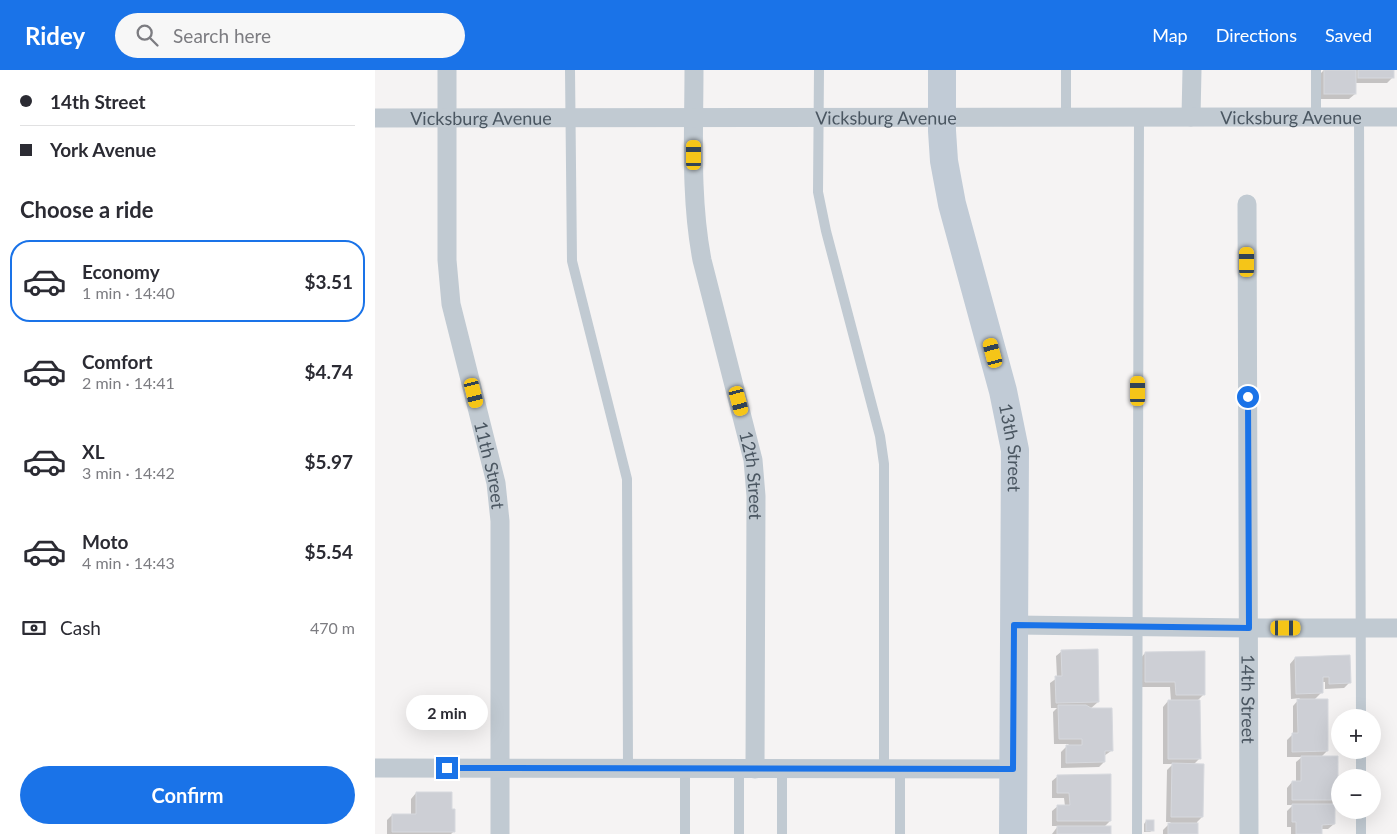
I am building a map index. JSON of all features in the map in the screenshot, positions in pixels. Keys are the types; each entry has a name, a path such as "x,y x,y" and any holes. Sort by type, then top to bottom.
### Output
{"street":[{"name":"11th Street","path":"447,70 447,260 451,304 496,483 500,521 501,834"},
{"name":"12th Street","path":"694,70 694,192 696,229 754,469 757,588 747,769"},
{"name":"13th Street","path":"942,70 944,161 952,204 1003,390 1015,450 1013,834"},
{"path":"1191,117 1192,70"},
{"name":"Vicksburg Avenue","path":"375,118 1397,117"},
{"name":"14th Street","path":"1247,204 1249,834"},
{"path":"1014,625 1397,628"},
{"path":"375,768 1013,769"}],"lane":[{"path":"570,70 572,261 627,480 628,769"},
{"path":"819,70 818,192 828,240 881,436 884,464 892,769 900,834"},
{"path":"1066,117 1067,70"},
{"path":"1316,70 1316,117"},
{"path":"1137,834 1139,117"},
{"path":"1359,117 1361,709"},
{"path":"685,769 685,834"},
{"path":"739,834 747,769"},
{"path":"781,834 782,769"},
{"path":"1361,819 1361,834"}],"building":[{"path":"1324,70 1356,70 1356,94 1324,94"},
{"path":"1358,70 1394,70 1394,78 1358,78"},
{"path":"1098,649 1099,702 1056,703 1055,676 1062,676 1061,650"},
{"path":"1205,651 1205,695 1176,695 1175,682 1145,682 1145,652"},
{"path":"1350,655 1351,683 1329,684 1329,677 1323,677 1323,693 1296,694 1295,657"},
{"path":"1297,699 1328,699 1328,751 1292,752 1292,733 1298,733"},
{"path":"1168,700 1200,700 1201,759 1168,759"},
{"path":"1058,705 1086,705 1091,708 1112,708 1113,751 1105,751 1105,762 1066,763 1066,745 1082,745 1082,739 1059,739"},
{"path":"1301,756 1331,756 1331,759 1338,759 1338,769 1331,769 1331,800 1292,800 1292,781 1301,781"},
{"path":"1172,763 1204,764 1203,817 1171,817"},
{"path":"1111,774 1111,821 1057,821 1057,805 1070,805 1069,793 1057,793 1057,775"},
{"path":"416,792 452,792 452,809 455,809 455,832 392,832 392,814 416,814"},
{"path":"1292,804 1331,804 1331,819 1335,819 1335,824 1322,825 1322,834 1296,834 1296,822 1292,822"},
{"path":"1146,820 1154,820 1154,831 1146,831"},
{"path":"1168,823 1198,823 1198,834 1168,834"},
{"path":"1057,826 1111,826 1111,834 1057,834"}],"route":[{"path":"447,768 1013,769 1014,625 1249,628 1248,397"}]}
